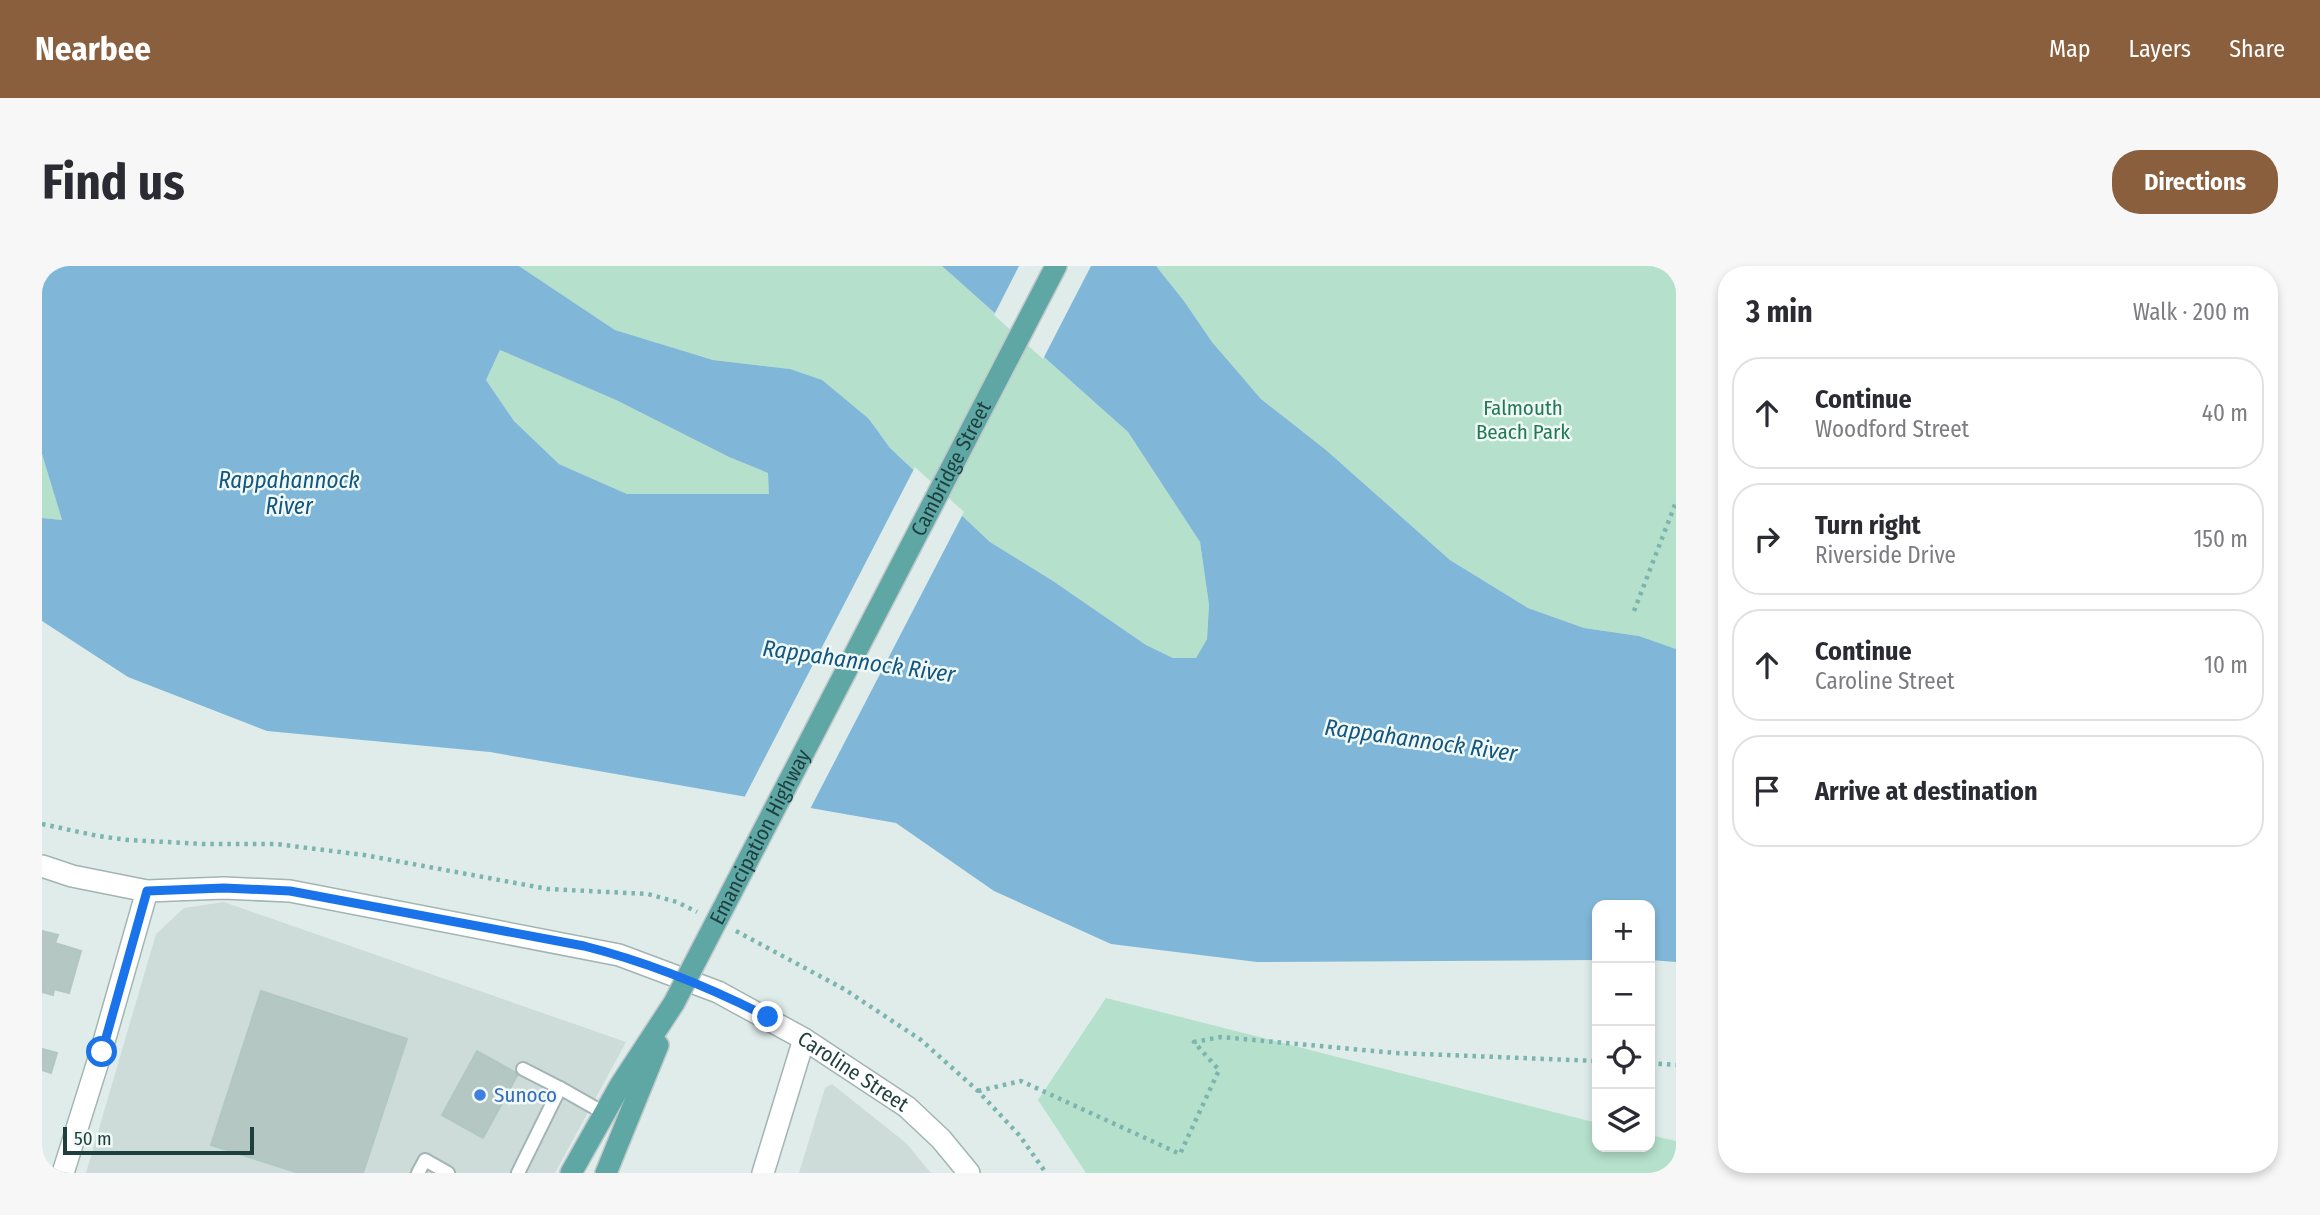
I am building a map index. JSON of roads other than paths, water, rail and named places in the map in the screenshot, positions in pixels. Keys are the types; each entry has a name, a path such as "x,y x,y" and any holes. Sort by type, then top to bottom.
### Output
{"main road":[{"name":"Cambridge Street","path":"846,671 1056,266"},
{"name":"Emancipation Highway","path":"571,1173 604,1113 674,1003 846,671"},
{"name":"Emancipation Highway","path":"606,1173 674,1003"}],"street":[{"name":"Caroline Street","path":"42,866 72,876 147,891 224,888 290,891 619,955 718,992 804,1039 906,1107 941,1139 969,1173"},
{"path":"63,1173 102,1052 147,891"},
{"path":"763,1173 804,1039"}],"lane":[{"path":"523,1069 604,1113"},
{"path":"518,1173 560,1088"},
{"path":"418,1173 425,1160 448,1173"}],"water":[{"name":"Rappahannock River","path":"42,266 519,266 615,330 713,360 790,369 822,380 869,419 890,448 990,542 1053,581 1146,645 1173,658 1196,658 1207,639 1209,605 1200,542 1128,432 942,266 1156,266 1212,342 1261,399 1326,450 1450,560 1528,608 1584,628 1639,636 1676,649 1676,962 1655,960 1655,900 1592,900 1592,960 1257,962 1111,944 994,891 896,823 490,752 267,731 128,677 42,621 42,518 62,520 42,454","holes":["500,350 616,400 729,457 768,473 769,494 627,494 559,464 514,421 486,380"]}],"place":[{"name":"Sunoco","path":"480,1095"}],"park label":[{"name":"Falmouth Beach Park","path":"1523,420"}]}
